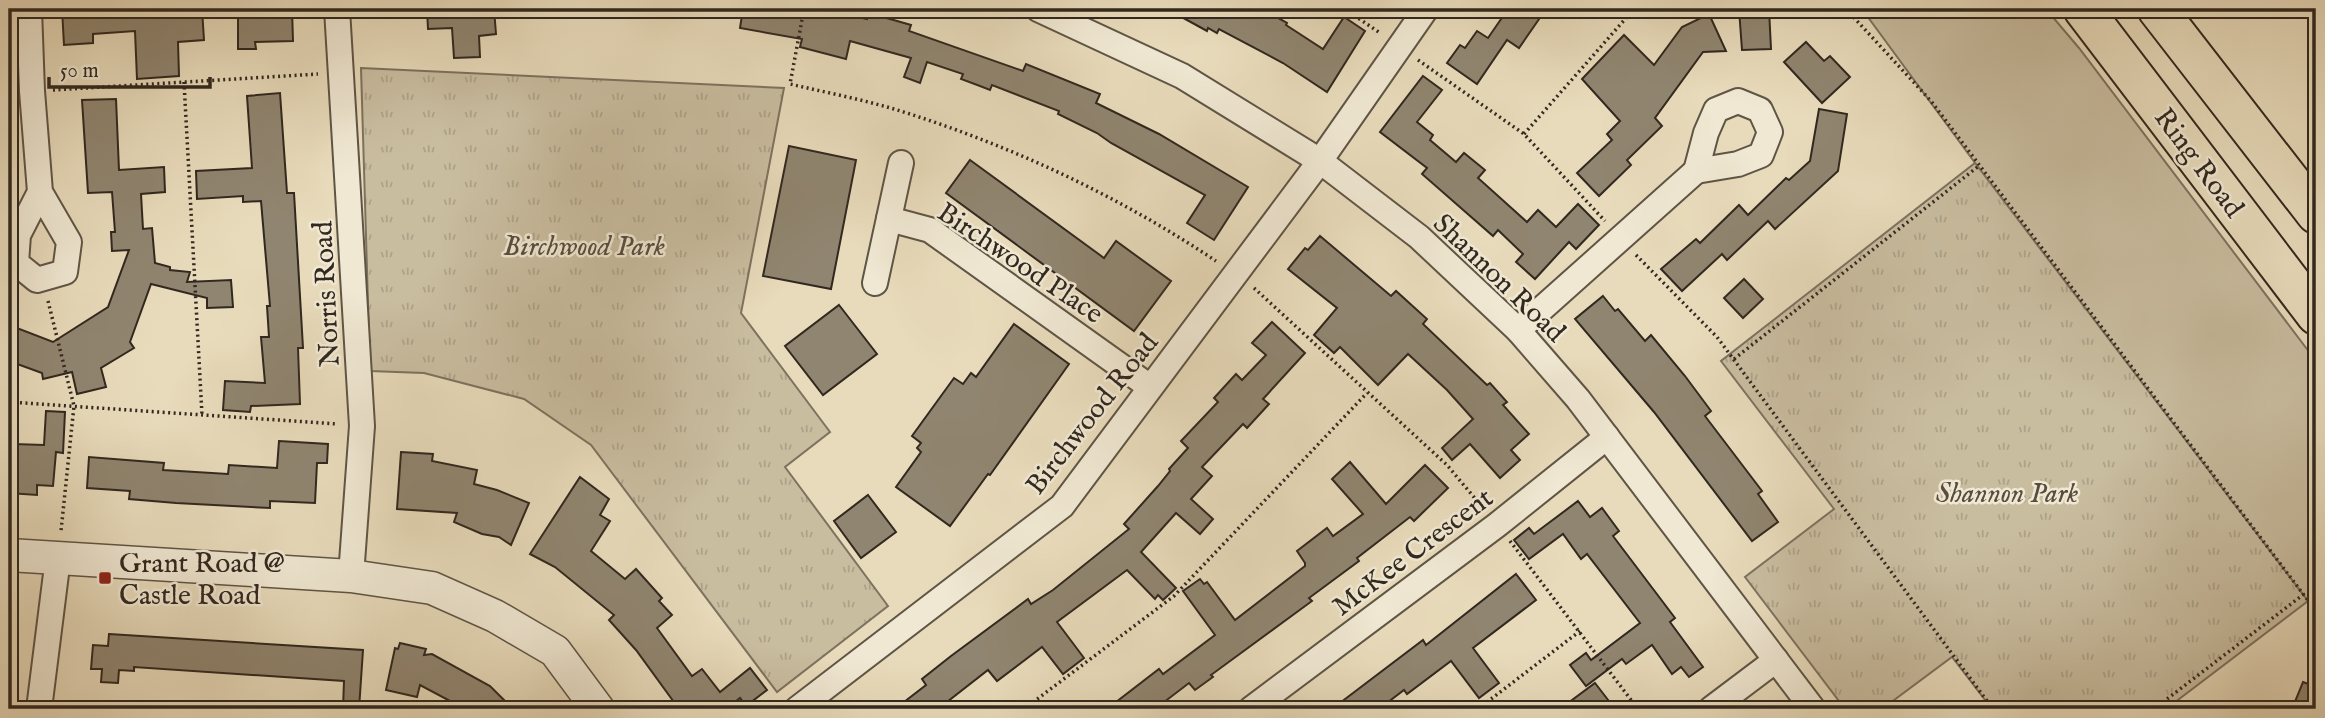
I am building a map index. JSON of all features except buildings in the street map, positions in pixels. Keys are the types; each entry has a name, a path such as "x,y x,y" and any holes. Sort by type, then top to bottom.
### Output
{"highway":[{"name":"Ring Road","path":"2083,9 2316,315"},
{"path":"2157,9 2316,214"}],"street":[{"path":"29,9 40,192 69,242 65,272 37,281 16,263 18,235 40,192"},
{"name":"Norris Road","path":"337,9 362,426 351,576"},
{"name":"Shannon Road","path":"1038,9 1182,76 1320,161 1419,237 1517,330 1577,399 1813,709"},
{"name":"Birchwood Road","path":"797,709 1062,506 1320,161 1426,9"},
{"path":"875,283 901,163"},
{"path":"1517,330 1696,171"},
{"name":"Birchwood Place","path":"889,219 930,230 1150,387"},
{"name":"McKee Crescent","path":"1251,709 1497,524 1607,436"},
{"path":"9,555 351,576 432,588 495,616 555,652 598,709"},
{"path":"39,709 58,558"},
{"path":"1711,709 1776,660"}],"path":[{"path":"1345,9 1524,134 1717,337 1993,709"},
{"path":"1524,134 1634,9"},
{"path":"1846,9 1931,101 2316,611"},
{"path":"32,91 341,73"},
{"path":"184,82 202,415"},
{"path":"1734,359 1980,165"},
{"path":"43,278 74,406 58,558"},
{"path":"1024,709 1174,596 1367,393"},
{"path":"9,402 362,426"},
{"path":"2154,709 2304,594"},
{"path":"1478,709 1580,631"}],"green space":[{"path":"1862,9 2046,9 2079,48 2316,361 2316,612 1975,163"},
{"name":"Birchwood Park","path":"361,68 784,88 741,313 830,432 785,467 888,606 777,692 591,445 524,399 424,373 370,371"},
{"name":"Shannon Park","path":"1975,163 2308,601 2166,709 1992,709 1952,657 1882,709 1845,709 1745,577 1834,509 1721,361"}],"place":[{"name":"Grant Road @ Castle Road","path":"105,578"}]}
